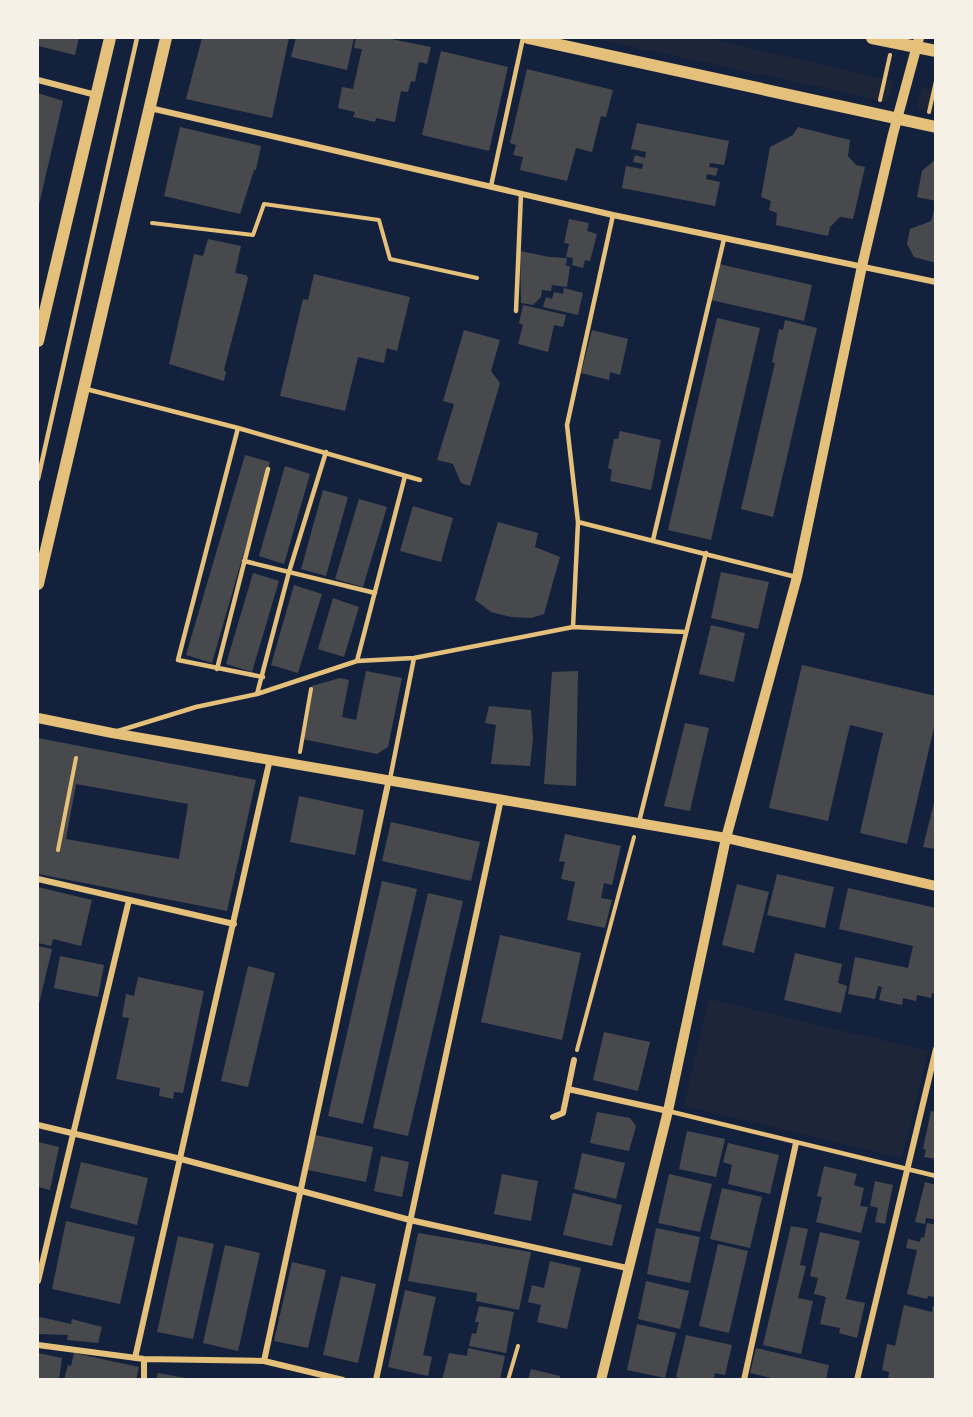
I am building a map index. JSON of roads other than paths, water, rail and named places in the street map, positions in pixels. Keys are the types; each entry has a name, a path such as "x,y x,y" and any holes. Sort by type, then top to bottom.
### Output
{"main road":[{"path":"38,341 110,38"},
{"path":"38,584 166,38"},
{"path":"528,38 936,128"},
{"path":"872,38 894,42 918,42 936,51"}],"street":[{"path":"601,1380 627,1268 668,1111 726,838 797,577 862,266 918,42"},
{"path":"38,80 96,95"},
{"path":"150,108 613,215 936,282"},
{"path":"38,718 112,733 726,838 936,886"},
{"path":"135,1358 270,759"},
{"path":"264,1361 390,779"},
{"path":"376,1380 501,798"},
{"path":"38,879 234,924"},
{"path":"38,1281 129,900"},
{"path":"857,1380 936,1049"},
{"path":"553,1117 563,1113 574,1060"},
{"path":"568,1089 668,1111"},
{"path":"38,1125 181,1159 410,1220 627,1268"},
{"path":"744,1380 796,1143"},
{"path":"38,1346 144,1359 264,1361 343,1380"},
{"path":"144,1359 144,1380"}],"lane":[{"path":"38,479 137,38"},
{"path":"491,186 523,38"},
{"path":"516,311 521,194"},
{"path":"573,627 578,522 567,425 613,215"},
{"path":"653,540 724,238"},
{"path":"84,388 326,452 420,480"},
{"path":"238,428 178,660 262,677"},
{"path":"257,694 289,572 326,452"},
{"path":"217,669 268,469"},
{"path":"357,661 405,476"},
{"path":"578,522 797,577"},
{"path":"639,822 706,553"},
{"path":"244,561 375,594"},
{"path":"112,733 196,707 257,694 357,661 414,658 573,627 686,632"},
{"path":"390,779 414,658"},
{"path":"668,1111 936,1176"}]}
